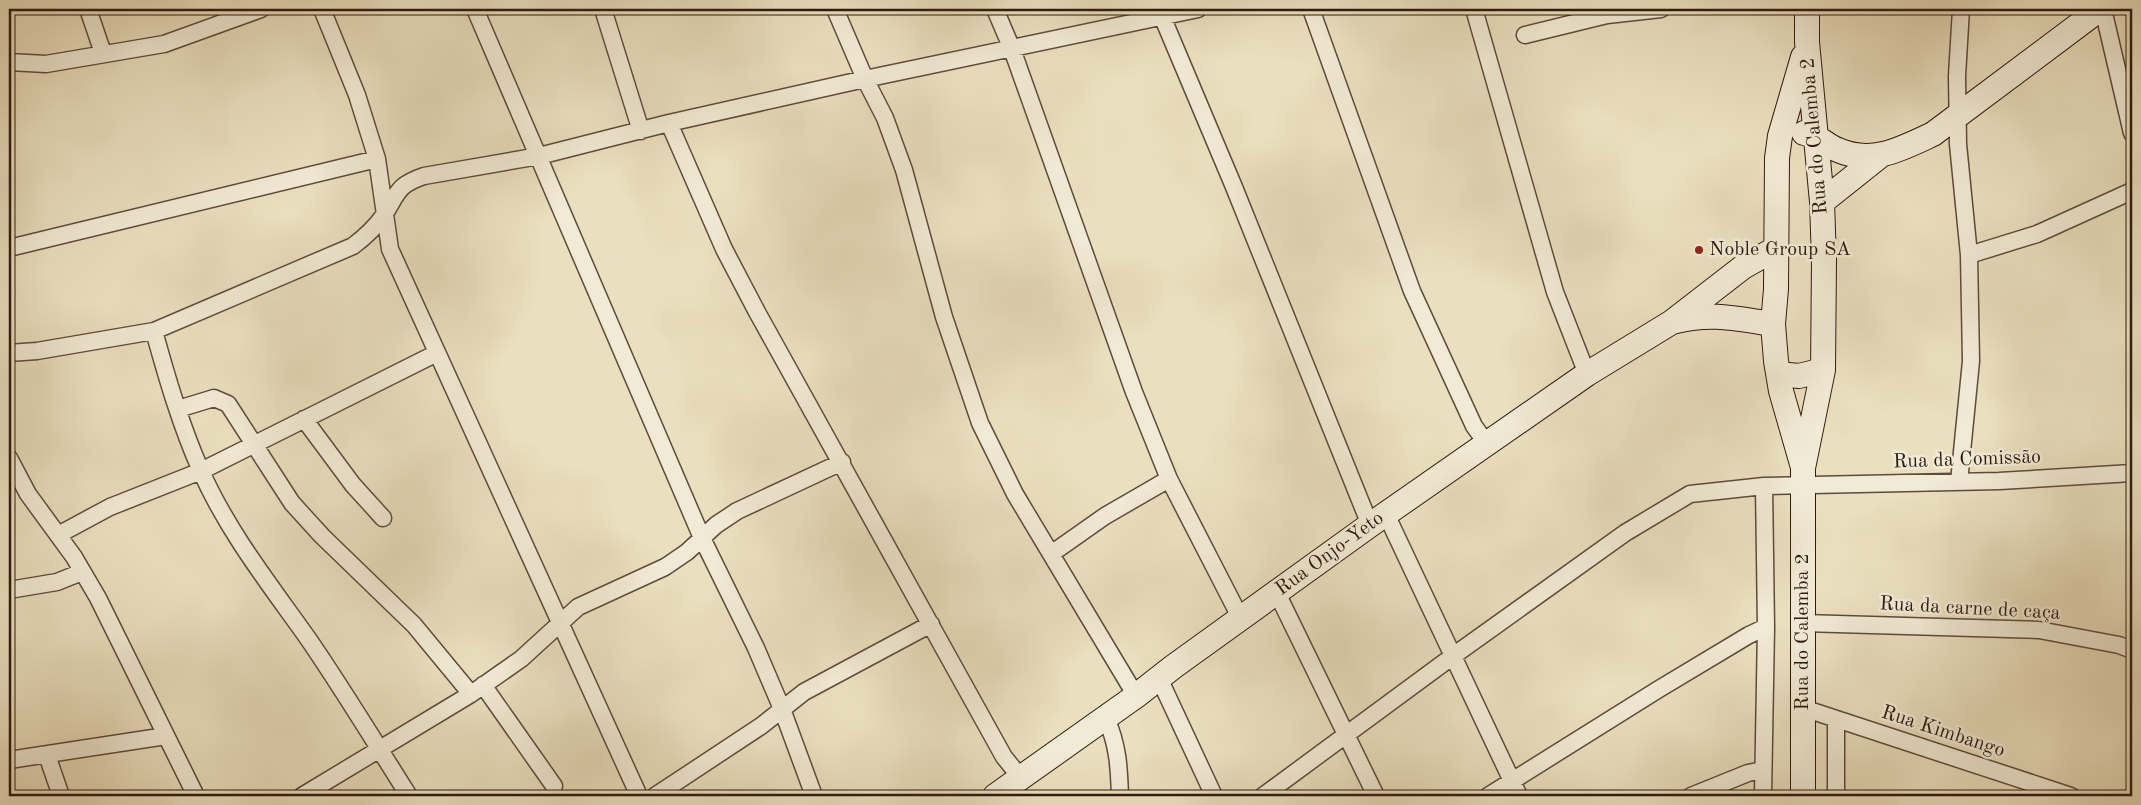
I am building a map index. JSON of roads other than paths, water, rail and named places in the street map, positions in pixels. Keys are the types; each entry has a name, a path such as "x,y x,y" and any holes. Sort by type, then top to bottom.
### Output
{"main road":[{"name":"Rua do Calemba 2","path":"1803,796 1803,477 1823,370 1822,202 1814,135 1807,42 1807,9"},
{"path":"1780,136 1798,133 1814,135 1830,147 1857,157 1881,155 1904,147 1933,134 2102,9"},
{"name":"Rua do Calemba 2","path":"1803,477 1778,374 1773,324 1776,289 1777,158 1780,136 1807,42"},
{"path":"1822,202 1881,155"},
{"path":"1672,322 1724,280 1775,248"},
{"path":"1672,322 1695,316 1717,315 1773,324"},
{"name":"Rua Onjo-Yeto","path":"995,796 1106,718 1378,519 1587,374 1672,322"},
{"path":"1778,374 1799,376 1823,370"}],"street":[{"path":"88,9 103,53"},
{"path":"9,62 46,64 164,44 261,9"},
{"path":"322,9 357,96 377,160 390,249 639,796"},
{"path":"475,9 702,538 756,648 782,709 814,796"},
{"path":"603,9 642,131"},
{"path":"835,9 865,79 885,118 904,170 944,317 980,423 1015,494 1136,696"},
{"path":"995,9 1012,49 1134,392 1168,479 1241,619"},
{"path":"9,353 37,351 154,331 353,246 370,232 384,215 396,192 409,181 424,176 539,156 670,123 865,79 1012,49 1161,13 1198,9"},
{"path":"1310,9 1412,290 1474,426 1487,444"},
{"path":"1474,9 1555,292 1587,374"},
{"path":"1525,35 1607,15 1661,9"},
{"path":"1959,482 1971,362 1968,255 1957,117 1961,9"},
{"path":"2102,9 2132,133"},
{"path":"1161,13 1378,519 1453,656 1516,789"},
{"path":"670,123 724,249 757,312 842,462 1004,757 1021,778"},
{"path":"9,248 377,160"},
{"path":"1968,255 2037,234 2132,191"},
{"path":"154,331 178,409 201,471 226,520 251,559 345,693 408,796"},
{"path":"58,535 110,507 201,471 437,353"},
{"path":"178,409 214,398 224,401 292,503 322,536 414,625 477,690 554,786"},
{"path":"304,419 353,485 383,518"},
{"path":"9,458 28,494 58,535 98,598 196,796"},
{"path":"302,796 477,690 528,653 578,607 665,567 687,552 737,511 842,462"},
{"name":"Rua da Comissão","path":"1263,796 1453,656 1625,533 1690,494 1764,486 1803,477 1959,482 2132,472"},
{"path":"1051,554 1105,516 1168,479"},
{"path":"1763,796 1766,627 1764,486"},
{"path":"9,590 56,582 82,572"},
{"path":"1277,593 1348,735 1376,796"},
{"name":"Rua da carne de caça","path":"1803,623 2039,630 2119,645 2132,650"},
{"path":"655,796 761,726 804,692 931,624"},
{"path":"1488,796 1516,789 1658,689 1749,634 1766,627"},
{"path":"1160,678 1214,796"},
{"name":"Rua Kimbango","path":"1803,708 2071,796"},
{"path":"1106,718 1114,736 1119,758 1120,796"},
{"path":"1836,719 1836,796"},
{"path":"9,760 166,736"},
{"path":"47,755 61,796"},
{"path":"1691,796 1748,773 1763,770"}],"place":[{"name":"Noble Group SA","path":"1699,250"}]}
